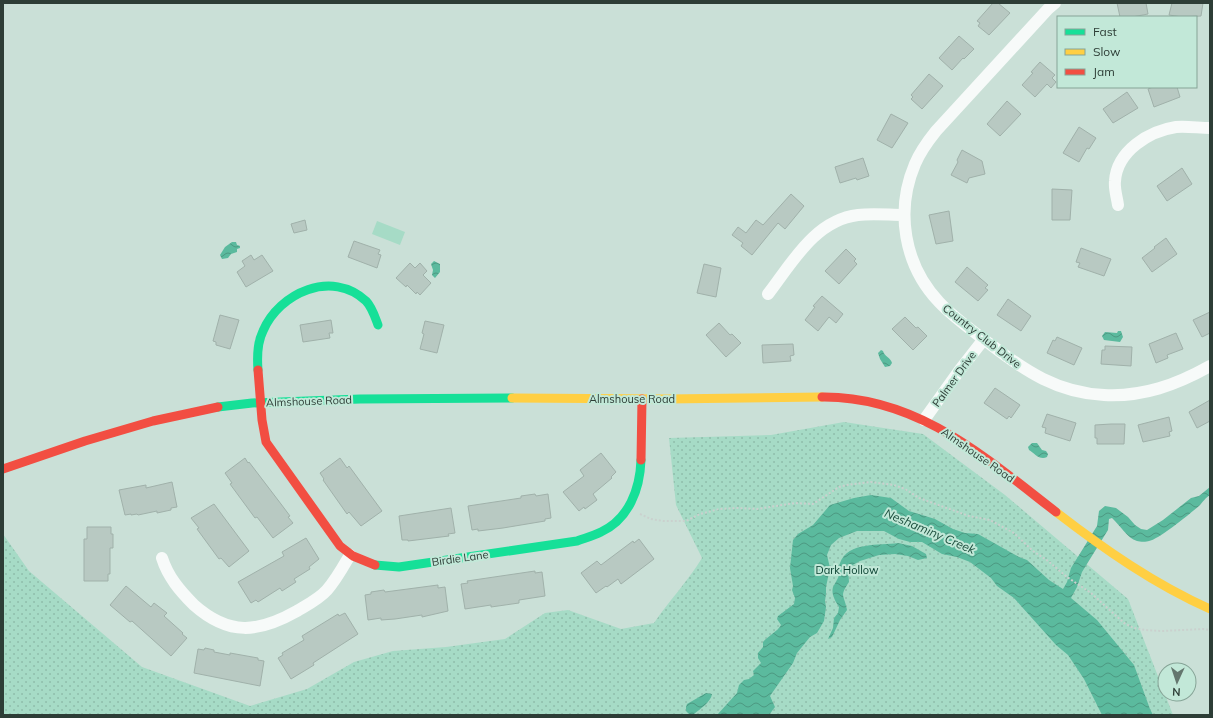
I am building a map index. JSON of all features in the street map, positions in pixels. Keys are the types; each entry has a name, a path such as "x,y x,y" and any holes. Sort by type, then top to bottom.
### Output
{"main road":[{"name":"Birdie Lane","path":"378,325 371,308 357,293 348,289 330,285 316,286 304,290 277,308 270,316 261,336 258,350 260,402 264,432 268,445 337,542 350,555 365,562 399,567 577,541 597,535 612,527 631,505 638,489 640,473 642,399"},
{"name":"Almshouse Road","path":"3,470 84,441 153,421 216,407 260,402 360,399 846,398 879,403 924,420 951,434 989,460 1071,525 1170,590 1210,609"}],"street":[{"name":"Country Club Drive","path":"1055,3 1048,8 936,131 915,163 909,178 904,215 907,243 912,260 919,275 939,303 1020,366 1041,379 1076,391 1092,394 1127,395 1152,391 1177,383 1210,366"},
{"path":"1118,205 1115,182 1116,174 1127,153 1139,142 1162,130 1187,126 1210,128"},
{"path":"768,294 810,240 821,229 834,221 858,215 904,215"},
{"name":"Palmer Drive","path":"924,420 984,339"},
{"path":"162,558 172,580 179,590 200,610 219,622 228,625 252,628 262,627 276,622 321,596 331,585 350,555"}],"path":[{"path":"639,513 645,517 663,521 686,521 700,514 719,509 757,509 795,503 813,504 839,487 871,482 888,483 905,489 919,498 969,516 990,520 1014,533 1033,551 1067,577 1084,587 1124,623 1134,628 1162,631 1210,630"}],"green space":[{"path":"377,221 405,232 400,245 372,234"},
{"name":"Dark Hollow","path":"844,422 923,434 1005,495 1128,599 1157,674 1157,702 1168,702 1173,715 3,715 3,534 29,571 142,667 250,706 307,689 354,662 393,651 446,647 505,639 545,613 568,610 621,629 654,623 691,575 702,558 676,505 669,438 771,435"}],"water":[{"path":"232,242 236,242 240,248 228,258 222,259 220,255 225,247"},
{"path":"434,261 440,264 440,272 435,278 432,275 433,270 431,264"},
{"path":"1118,331 1121,331 1123,337 1120,342 1104,340 1102,336 1105,332 1117,333"},
{"path":"881,350 891,361 892,363 890,366 885,367 880,359 878,353"},
{"path":"1032,443 1037,443 1042,450 1046,451 1048,454 1047,457 1042,458 1029,450 1028,447"},
{"name":"Neshaminy Creek","path":"1210,487 1210,495 1199,506 1167,531 1148,541 1140,542 1133,539 1112,518 1109,519 1108,530 1082,572 1077,587 1071,598 1097,620 1134,665 1153,715 1102,715 1084,679 1068,655 1056,645 1014,598 997,586 991,578 970,562 957,557 942,554 922,542 910,542 899,539 884,531 857,531 839,538 831,545 827,555 830,568 826,587 824,621 817,633 810,637 797,653 793,663 770,696 775,707 769,715 717,715 737,693 739,685 744,680 749,679 754,675 753,671 761,663 758,658 758,653 763,647 763,642 781,625 777,619 778,616 794,604 795,598 792,590 793,586 790,568 793,540 798,534 813,525 830,505 871,495 891,498 909,511 935,519 953,529 965,533 978,534 1027,560 1049,580 1063,589 1067,582 1071,568 1097,526 1099,511 1105,506 1116,508 1128,517 1135,525 1141,529 1147,530 1163,520 1191,498 1199,496"},
{"path":"898,543 912,546 926,554 927,558 918,560 908,556 895,554 879,555 860,561 851,566 848,569 849,582 843,593 847,610 840,620 832,637 828,639 839,607 833,595 833,587 839,576 839,564 844,556 850,551 865,546"},
{"path":"706,693 712,694 707,703 694,714 689,714 686,711 687,704"}],"building":[{"path":"993,3 998,3 1010,13 989,35 978,26 980,23 977,21"},
{"path":"1117,3 1146,3 1148,14 1137,16 1120,16"},
{"path":"1172,3 1203,3 1201,16 1169,15"},
{"path":"959,36 974,49 952,70 939,58"},
{"path":"1040,62 1055,75 1052,78 1056,82 1051,88 1047,84 1035,97 1022,85 1033,73 1031,72"},
{"path":"929,74 943,86 922,109 911,99 913,97 911,95"},
{"path":"1177,88 1180,97 1154,107 1148,89"},
{"path":"1127,92 1138,108 1113,123 1103,109"},
{"path":"1007,101 1021,114 1000,136 987,124"},
{"path":"891,114 908,123 892,148 877,140"},
{"path":"1079,127 1096,138 1089,149 1087,148 1079,162 1063,153"},
{"path":"962,150 982,161 985,174 969,178 967,183 951,175"},
{"path":"863,158 869,176 840,183 835,167"},
{"path":"1182,168 1192,184 1167,201 1157,186"},
{"path":"1052,189 1072,190 1070,220 1052,220"},
{"path":"791,194 804,206 785,229 778,223 752,255 741,246 743,243 732,235 738,227 746,233 756,220 763,225"},
{"path":"949,211 953,241 936,244 929,215"},
{"path":"305,220 307,230 294,233 291,224"},
{"path":"1166,238 1177,254 1152,272 1142,258"},
{"path":"354,241 380,250 378,254 381,255 377,268 348,257"},
{"path":"1081,248 1111,259 1104,276 1078,267 1080,263 1076,262"},
{"path":"846,249 856,259 854,261 857,264 839,284 825,271"},
{"path":"251,255 254,260 262,255 273,271 246,287 237,272 245,266 242,261"},
{"path":"410,263 415,268 420,263 427,271 423,275 431,283 420,295 417,292 416,294 407,285 406,287 396,278"},
{"path":"704,264 721,268 716,297 697,293"},
{"path":"967,267 988,285 985,288 988,290 978,301 955,282"},
{"path":"822,296 843,314 836,323 829,317 818,331 805,320 815,307 813,306"},
{"path":"1008,299 1031,316 1021,331 997,315"},
{"path":"1210,312 1210,333 1202,337 1193,320"},
{"path":"220,315 239,320 230,349 216,345 216,342 213,341"},
{"path":"905,317 927,336 913,350 892,329"},
{"path":"331,320 333,333 329,333 330,338 303,342 300,325"},
{"path":"425,321 444,325 437,353 420,349 424,334 422,333"},
{"path":"719,323 730,335 732,334 741,343 726,357 706,335"},
{"path":"1176,333 1183,349 1167,355 1168,358 1156,363 1149,344"},
{"path":"1057,337 1082,348 1074,365 1047,353 1053,340 1055,341"},
{"path":"793,344 794,355 790,356 791,361 763,363 762,345"},
{"path":"1105,346 1132,347 1131,366 1101,364 1102,350 1105,350"},
{"path":"995,388 1020,405 1011,418 1009,416 1007,419 984,403"},
{"path":"1210,400 1210,421 1197,428 1189,412"},
{"path":"1047,414 1076,423 1070,441 1045,433 1046,428 1042,427"},
{"path":"1169,417 1172,431 1169,432 1170,436 1143,442 1138,425"},
{"path":"1125,424 1124,444 1097,444 1097,438 1095,438 1095,425"},
{"path":"601,453 616,472 611,477 612,478 593,494 597,500 585,509 584,507 579,511 563,492 584,476 580,470"},
{"path":"245,458 290,516 288,517 293,523 273,538 257,517 255,518 230,484 232,483 225,473"},
{"path":"340,458 347,468 349,466 382,511 361,526 349,512 347,514 323,480 324,479 320,473"},
{"path":"172,482 177,507 157,513 157,511 138,515 125,515 119,490 146,485 146,488"},
{"path":"535,494 536,496 548,494 551,518 545,519 545,521 503,528 478,531 478,529 472,530 468,506 521,498 521,496"},
{"path":"214,504 249,551 229,567 221,558 219,559 197,529 199,528 191,518"},
{"path":"451,508 455,533 448,534 449,536 408,541 402,540 399,516"},
{"path":"87,527 111,527 111,534 113,534 113,548 110,548 110,574 108,574 108,581 84,581 84,539 87,539"},
{"path":"306,538 319,559 309,567 310,569 294,579 296,582 282,591 280,588 258,602 256,600 251,603 238,582 284,556 282,552"},
{"path":"639,539 654,559 621,584 618,579 596,593 581,573 597,561 601,565 633,541 634,543"},
{"path":"535,571 535,573 542,572 545,596 519,600 519,603 465,609 461,584 468,583 467,581"},
{"path":"438,585 438,588 445,587 448,611 422,617 422,615 395,619 381,620 381,618 368,620 365,595 371,594 371,592 384,590 385,592"},
{"path":"126,586 151,607 154,603 167,613 164,616 187,638 171,656 132,621 130,622 110,605"},
{"path":"345,613 358,634 313,663 314,665 291,679 278,658 283,655 282,653 304,640 302,636 338,614 339,616"},
{"path":"205,648 214,650 214,652 258,658 258,660 264,661 260,686 194,673 198,649 204,650"}],"traffic: fast":[{"path":"258,370 260,340 271,317 281,306 294,296 308,290 323,286 338,287 352,292 368,303 378,325"},
{"path":"218,407 252,403 360,399 512,398"},
{"path":"375,565 399,567 577,541 595,535 611,526 626,511 638,482 641,460"}],"traffic: slow":[{"path":"512,398 667,399 822,397"},
{"path":"1056,512 1092,539 1149,577 1210,609"}],"traffic: jam":[{"path":"258,370 262,420 266,442 340,546 353,556 375,565"},
{"path":"822,397 856,399 889,407 919,418 976,451 1056,512"},
{"path":"641,460 642,399"},
{"path":"3,469 85,441 153,421 218,407"}]}
